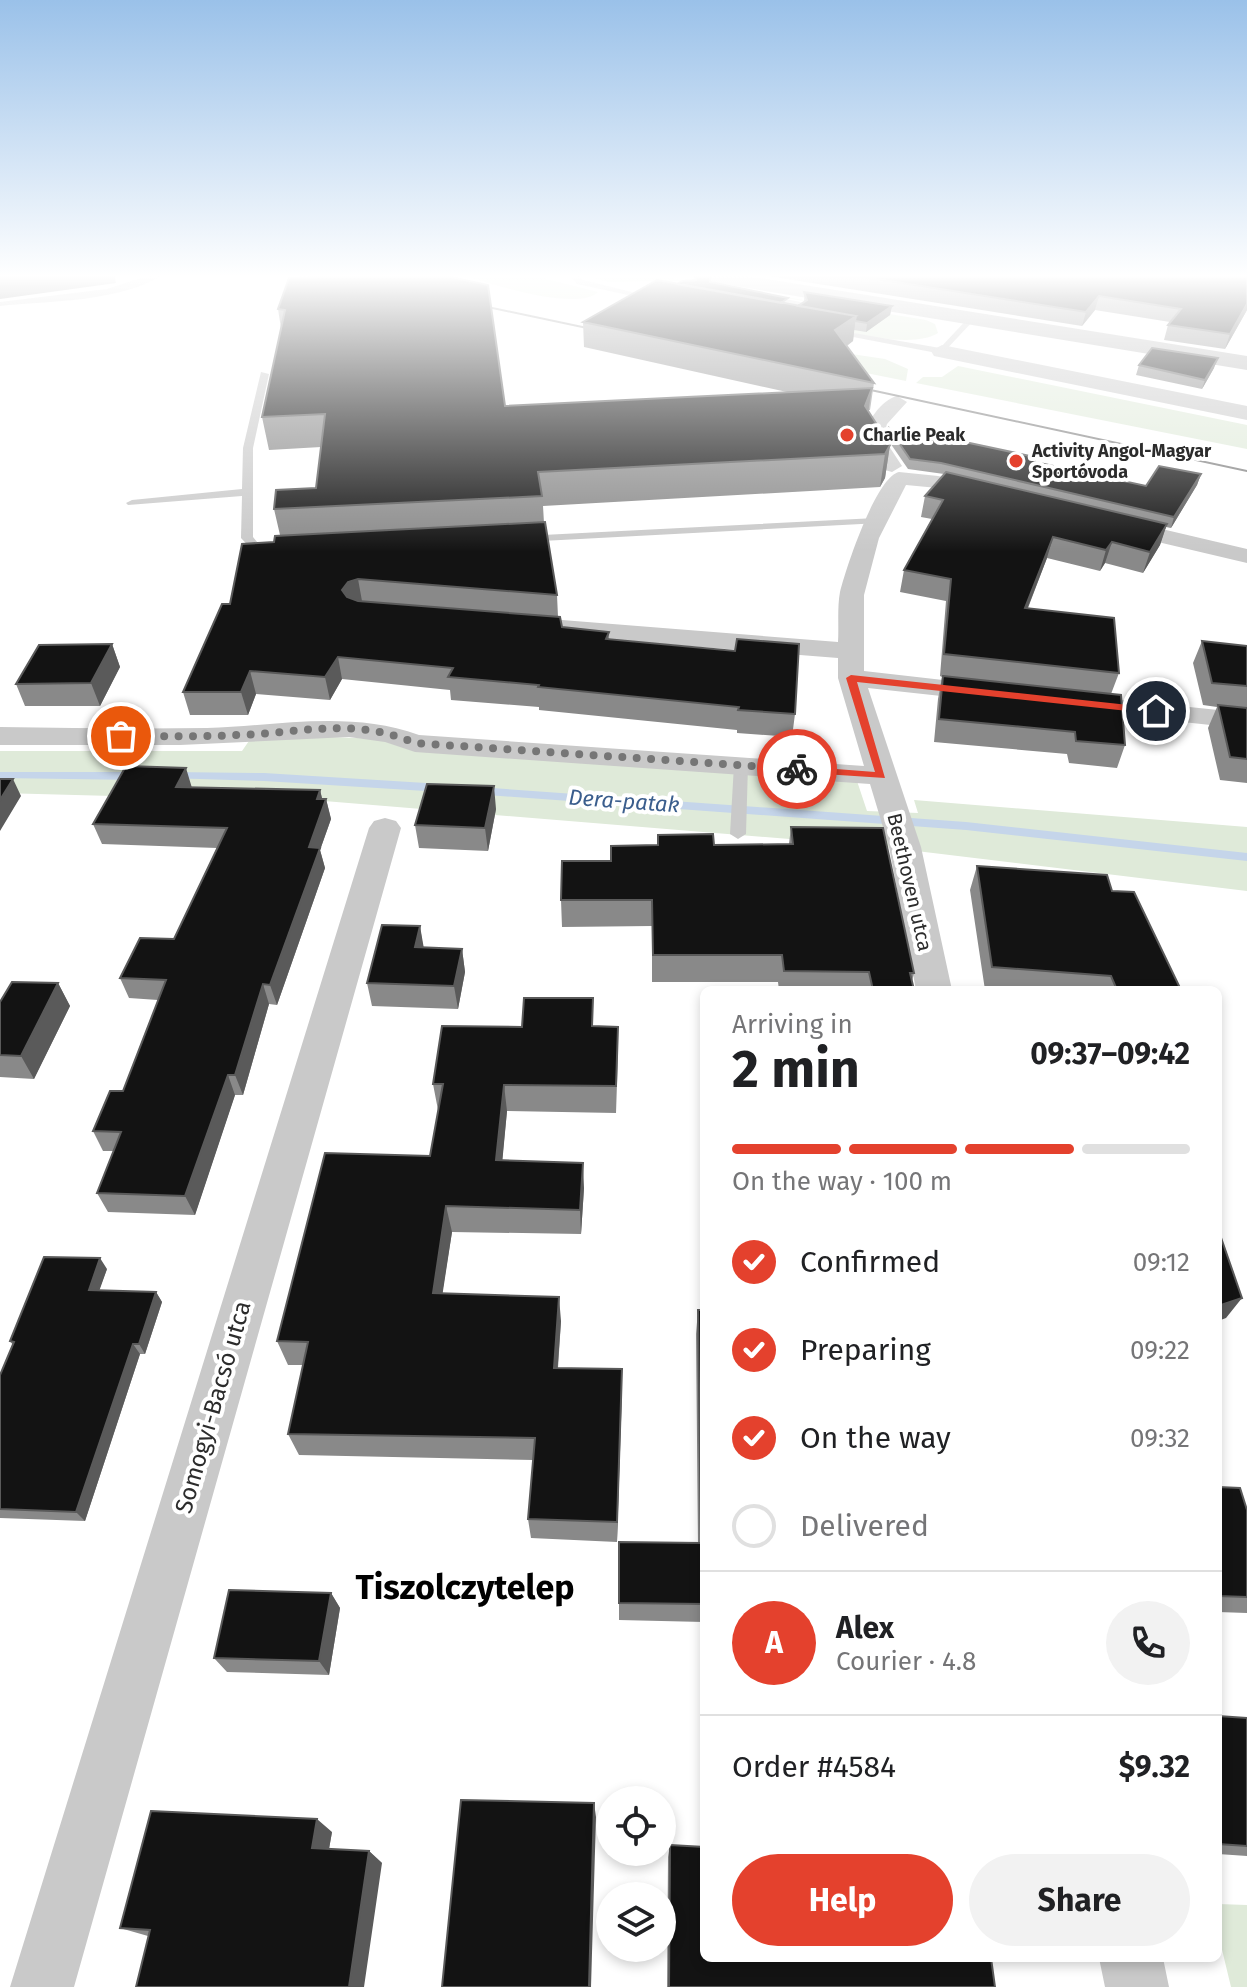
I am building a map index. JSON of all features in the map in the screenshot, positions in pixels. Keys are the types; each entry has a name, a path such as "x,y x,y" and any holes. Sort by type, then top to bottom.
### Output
{"street":[{"path":"1019,367 1247,413"},
{"path":"897,402 878,422 873,437 899,478 938,482 1000,497"},
{"name":"Beethoven utca","path":"899,478 867,538 852,595 851,665 881,776 897,822 933,986"},
{"path":"1093,519 1247,556"},
{"path":"536,626 851,665 1009,696"},
{"path":"1041,699 1247,721"},
{"path":"0,736 242,735 307,727 388,731 415,743 740,778 881,776"},
{"name":"Somogyi-Bacsó utca","path":"42,1987 385,828"},
{"path":"1132,1962 1137,1987"}],"lane":[{"path":"264,374 248,448 247,538 259,551 287,551"},
{"path":"132,503 247,492"},
{"path":"506,540 876,521"},
{"path":"738,834 740,778"}],"green space":[{"path":"835,367 903,367 908,369 906,381"},
{"path":"962,367 1247,425 1247,449 916,383 923,377 942,377"},
{"path":"251,738 383,739 856,778 867,811 918,813 914,800 1247,827 1247,891 875,846 225,793 113,796 0,793 0,751 242,751"},
{"path":"1222,1904 1247,1905 1247,1987 1231,1987 1222,1950"}],"building":[{"path":"273,367 499,367 505,406 872,388 865,406 890,445 885,454 538,472 542,496 274,509 276,490 316,488 325,414 262,417"},
{"path":"796,367 862,367 874,383"},
{"path":"1147,367 1213,367 1205,380"},
{"path":"888,427 899,439 909,430 1035,457 1035,462 1146,486 1159,466 1201,474 1174,517 941,463 910,459"},
{"path":"946,472 1167,524 1150,552 1112,542 1106,550 1053,537 1025,608 1114,618 1119,673 944,654 951,579 904,570 943,500 925,496"},
{"path":"545,522 557,595 358,579 348,582 342,590 347,597 358,601 560,617 562,627 609,632 606,639 735,651 737,639 799,644 795,714 448,677 453,668 338,657 325,677 250,671 241,692 183,692 222,604 230,604 242,544 274,542 275,536"},
{"path":"1202,641 1247,646 1247,686 1212,683"},
{"path":"112,644 91,683 16,684 39,645"},
{"path":"943,676 1121,695 1125,745 1076,741 1075,732 939,719"},
{"path":"1218,705 1247,708 1247,759 1230,757"},
{"path":"126,766 186,768 176,787 320,790 317,799 326,799 309,847 320,848 270,985 263,984 235,1075 228,1075 185,1196 97,1193 121,1132 93,1131 110,1091 123,1091 166,980 120,978 140,938 174,939 227,828 93,824"},
{"path":"0,779 13,779 0,800"},
{"path":"427,784 494,786 485,828 415,825"},
{"path":"791,827 883,828 914,973 910,973 913,986 872,986 869,972 784,971 782,955 653,955 652,900 561,900 562,861 611,861 611,846 658,845 658,835 713,834 714,845 793,844"},
{"path":"977,866 1107,875 1112,891 1134,892 1179,986 1115,986 1111,976 992,967"},
{"path":"382,925 420,926 415,947 462,949 454,986 367,983"},
{"path":"12,982 58,983 21,1056 0,1055 0,1002"},
{"path":"524,998 593,998 592,1026 618,1027 616,1086 504,1085 496,1160 583,1163 580,1210 446,1206 433,1293 559,1297 554,1368 622,1369 617,1522 528,1519 535,1438 288,1434 308,1342 277,1341 325,1153 430,1156 443,1084 433,1084 442,1026 522,1027"},
{"path":"1222,1240 1242,1298 1222,1305"},
{"path":"44,1257 100,1258 89,1290 156,1292 139,1344 133,1344 76,1512 0,1509 0,1375 14,1342 10,1341"},
{"path":"698,1310 700,1310 700,1465"},
{"path":"1222,1487 1240,1488 1247,1510 1247,1597 1222,1596"},
{"path":"619,1542 700,1543 700,1604 619,1603"},
{"path":"229,1590 331,1593 319,1661 214,1658"},
{"path":"1222,1716 1247,1718 1247,1846 1222,1844"},
{"path":"461,1800 594,1803 589,1987 442,1987"},
{"path":"151,1811 317,1819 312,1848 369,1851 349,1987 136,1987 150,1930 120,1928"},
{"path":"676,1845 700,1847 700,1962 992,1962 995,1987 669,1987 669,1962 676,1962 676,1882 670,1882 670,1866 676,1866"}],"waterway":[{"name":"Dera-patak","path":"0,775 138,776"},
{"name":"Dera-patak","path":"171,776 264,777 442,788"},
{"name":"Dera-patak","path":"478,791 966,826 1247,857"}],"tram line":[{"path":"852,386 1247,471"}],"way so far":[{"path":"121,736 242,735 307,727 388,731 415,743 797,769"}],"place":[{"name":"Charlie Peak","path":"847,435"},
{"name":"Activity Angol-Magyar Sportóvoda","path":"1016,461"}],"district":[{"name":"Tiszolczytelep","path":"465,1587"}],"route":[{"path":"797,769 881,776 851,678 1156,711"}]}
